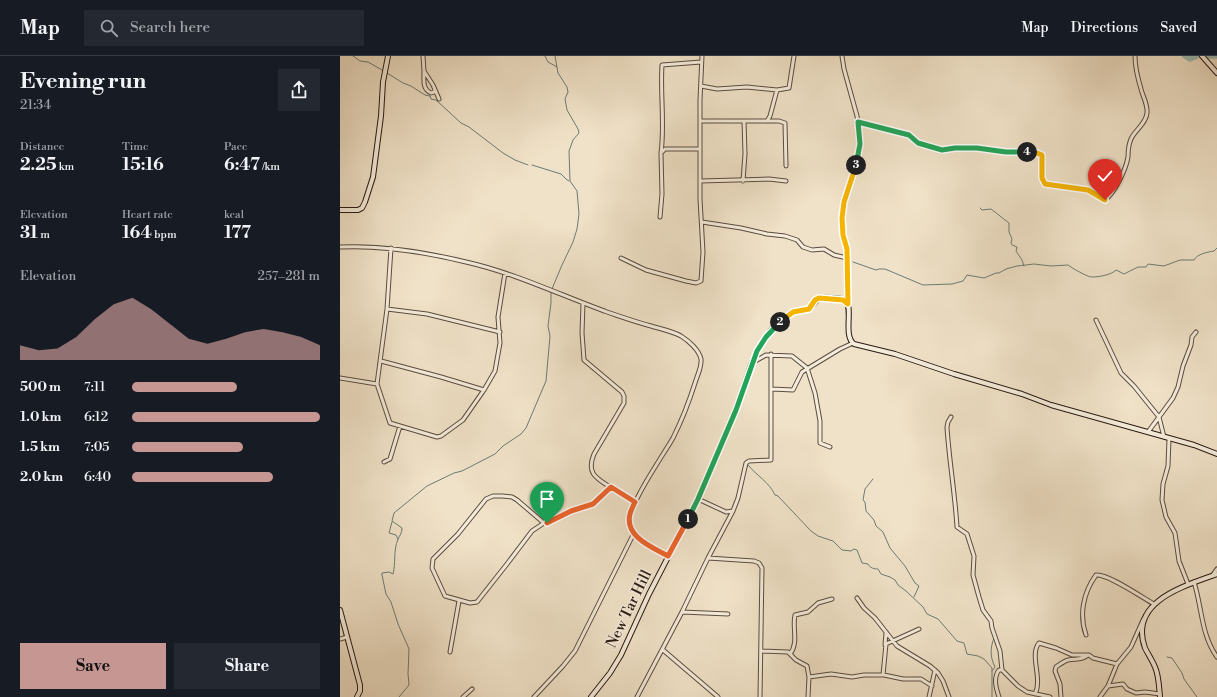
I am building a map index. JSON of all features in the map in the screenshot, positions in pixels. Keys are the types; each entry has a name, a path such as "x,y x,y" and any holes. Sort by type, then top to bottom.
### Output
{"street":[{"path":"340,210 358,210 362,208 372,182 380,123 383,82 388,56"},
{"path":"423,56 424,82 427,90 431,93 435,90"},
{"path":"621,258 646,270 692,283 701,281 703,252 700,181 702,56"},
{"path":"701,86 717,89 747,87 777,90 790,88 794,56"},
{"path":"842,56 858,122 860,137 858,152 844,202 842,218 843,235 847,249 849,336 853,343"},
{"path":"858,122 909,135 918,143 942,150 955,148 977,148 1006,152 1040,154 1043,157 1042,178 1045,184 1088,190 1105,200 1115,188 1123,173 1128,157 1128,144 1132,136 1146,118 1147,113 1135,64 1135,56"},
{"path":"1203,57 1217,73"},
{"path":"660,217 662,194 662,65 701,62"},
{"path":"424,71 439,99"},
{"path":"767,121 770,116 777,90"},
{"path":"700,121 779,121 785,123 786,166"},
{"path":"743,181 745,154 744,121"},
{"path":"661,153 664,149 700,149"},
{"path":"700,181 786,180"},
{"path":"702,222 785,236 797,240 803,247 812,250 824,249 834,255 847,258"},
{"path":"340,247 359,246 392,248 468,262 538,284 583,303 679,335 693,346 701,358 700,368 684,415 635,502 629,517 634,533 643,542 668,556"},
{"path":"392,248 387,309 377,384 389,422 437,437 441,436 463,420 495,371 498,362 500,332 498,317 505,273"},
{"name":"New Tar Hill","path":"591,697 610,673 621,655 668,556 698,499 736,410 752,363 762,343 771,330 786,317 793,312 809,309 817,298 822,297 843,300 848,304"},
{"path":"583,303 582,333 584,360 621,391 624,396 624,403 591,461 592,469 598,480 635,502"},
{"path":"387,309 427,314 500,332"},
{"path":"1096,320 1121,373 1134,386 1159,417 1164,437"},
{"path":"1148,432 1173,398 1178,387 1192,338 1196,332"},
{"path":"772,389 793,390 800,374 807,368 853,343 895,354 954,374 1031,397 1051,405 1168,439 1194,445 1217,454"},
{"path":"642,697 638,696 663,650 733,511 738,498 746,463 749,461 771,460 772,354"},
{"path":"752,363 763,356 772,354 792,356 807,368 815,393 820,422 820,443 830,448"},
{"path":"380,361 484,390"},
{"path":"340,378 377,384"},
{"path":"951,417 947,427 957,527 967,534 974,556 974,575 979,597 983,610 991,622 1001,654 1002,670 1018,686 1027,692 1050,697"},
{"path":"384,462 390,459 400,426"},
{"path":"1168,439 1168,466 1163,484 1162,500 1166,517 1175,533 1180,561 1188,584"},
{"path":"544,523 512,497 495,496 486,499 467,524 432,561 432,568 444,596 473,604 477,602 532,531 544,523 547,523 571,511 593,504 611,487"},
{"path":"698,499 726,512 733,511"},
{"path":"534,697 563,666 574,651 634,533"},
{"path":"708,558 754,561 761,565 763,571 760,697"},
{"path":"1211,577 1217,569"},
{"path":"1100,697 1108,686 1117,664 1129,649 1144,619 1154,604 1170,593 1188,584 1217,574"},
{"path":"1086,635 1082,621 1084,602 1089,586 1097,575 1129,589 1154,604"},
{"path":"1194,582 1204,629 1210,646 1217,657"},
{"path":"857,598 892,640 905,652 935,670 943,681 949,697"},
{"path":"790,654 795,638 795,616 808,612 816,605 832,599"},
{"path":"450,652 460,601"},
{"path":"340,610 360,685 358,697"},
{"path":"682,612 728,614"},
{"path":"1108,686 1123,684 1127,689 1136,693 1145,692 1160,696 1156,669 1143,641 1142,629 1144,619"},
{"path":"885,646 888,642 908,635 919,629"},
{"path":"883,675 886,633"},
{"path":"340,638 347,637"},
{"path":"1035,694 1038,676 1036,668 1038,644 1056,648 1072,655 1088,655 1093,658 1117,664"},
{"path":"663,650 718,697"},
{"path":"761,651 786,652 807,666 809,670 808,697"},
{"path":"1061,697 1060,684 1055,672 1056,667 1067,660 1078,660 1087,657 1088,655"},
{"path":"929,697 935,670"},
{"path":"999,697 995,677 999,670 1002,670"},
{"path":"809,677 831,674 852,677 864,675 883,675 903,679 921,679 932,686"},
{"path":"463,697 472,689"}],"waterway":[{"path":"353,56 360,61 368,62 382,70"},
{"path":"545,56 548,62 557,67"},
{"path":"552,289 573,242 579,214 577,191 570,181 569,151 573,140 579,133 567,110 565,99 568,92 567,87 558,73 555,56"},
{"path":"1185,56 1190,59 1197,56"},
{"path":"1209,56 1216,56"},
{"path":"387,73 425,95 430,96 431,99 436,100 461,123 469,127 503,153 528,165"},
{"path":"532,165 561,174 569,181"},
{"path":"980,208 982,210 991,209 1009,223 1009,232 1012,239 1011,243 1017,247 1016,251 1024,266"},
{"path":"853,262 876,270 885,269 923,285 952,284 963,281 967,275 984,278 1006,269 1034,264 1051,266 1068,265 1090,277 1101,276 1116,270 1124,274 1138,267 1146,267 1148,264 1164,266 1180,260 1194,260 1200,255 1214,251 1217,248"},
{"path":"399,697 409,685 409,649 398,624 391,602 386,594 382,575 382,573 389,572 393,574 396,548 402,531 402,528 392,521 394,513 427,486 454,473 462,471 495,454 503,446 521,434 526,428 546,381 550,336 548,326 551,293"},
{"path":"748,465 770,486 775,495 778,496 811,531 818,536 833,541 842,550 857,550 862,563 878,569 881,574 895,580 898,585 923,607 927,614 938,619 957,641 964,643 967,654 984,659 992,668 992,697"},
{"path":"873,479 865,489 863,500 865,502 866,511 874,520 876,526 883,532 890,548 905,566 915,583 919,586 914,597"},
{"path":"392,522 389,533 396,535 398,539"},
{"path":"992,671 995,667 991,652 994,638"},
{"path":"1167,657 1172,658 1182,673 1184,679 1197,697"}],"route":[{"path":"547,523 571,511 593,504 611,487 635,502 629,517 634,533 637,537 668,556 698,499 736,410 757,351 771,330 789,314 796,311 807,310 817,298 822,297 845,300 848,304 847,249 843,235 842,212 856,164 860,144 858,122 909,135 915,142 942,150 955,148 977,148 1006,152 1037,153 1043,157 1042,178 1045,184 1088,190 1105,200"}]}
